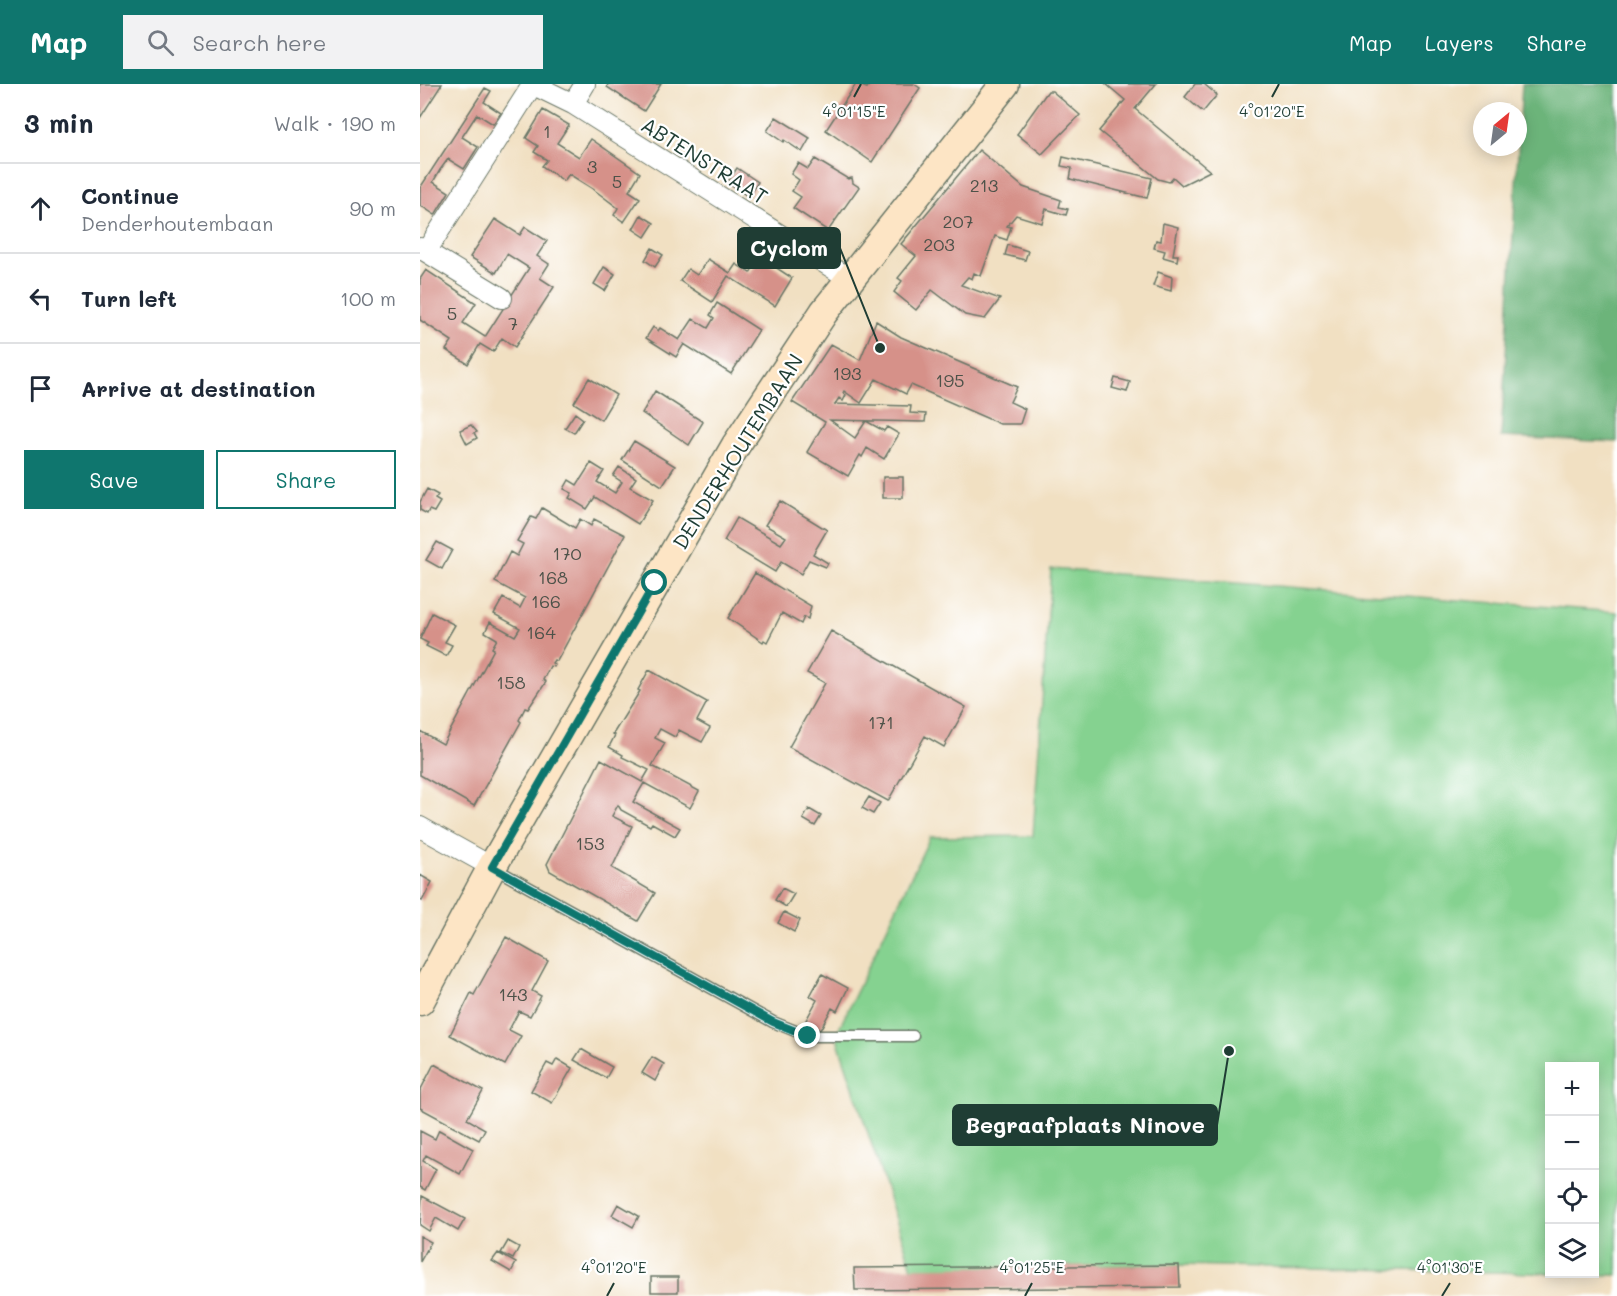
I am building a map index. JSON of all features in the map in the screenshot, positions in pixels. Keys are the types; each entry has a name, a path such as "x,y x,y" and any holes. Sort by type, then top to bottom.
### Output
{"street":[{"path":"502,298 423,249 533,84"},
{"name":"ABTENSTRAAT","path":"533,84 573,105 850,279"},
{"path":"573,105 585,84"},
{"name":"DENDERHOUTEMBAAN","path":"420,1001 492,867 736,445 824,312 1005,84"},
{"path":"420,827 492,867"}],"lane":[{"path":"492,867 773,1022 799,1033 808,1036 912,1036"}],"green space":[{"path":"1522,84 1617,84 1617,442 1501,437 1518,156 1527,156 1527,102 1521,102"},
{"path":"1051,569 1617,612 1617,1275 1599,1275 1599,1062 1545,1062 1545,1273 1179,1265 912,1268 836,1035 930,837 1033,836"}],"building":[{"path":"420,84 442,84 420,118"},
{"path":"608,84 661,84 644,111 607,87"},
{"path":"856,84 867,88 870,84 914,84 920,88 872,162 826,130"},
{"path":"1106,84 1156,84 1135,109 1210,171 1182,185 1173,177 1169,182 1158,179 1099,131 1125,100"},
{"path":"1195,84 1204,84 1217,95 1203,112 1185,97"},
{"path":"485,88 491,91 484,102 501,113 493,124 477,114 462,137 478,147 464,169 448,159 440,170 433,182 449,192 435,215 420,205 420,188"},
{"path":"1048,91 1052,91 1080,115 1042,154 1017,134"},
{"path":"543,110 569,125 557,143 579,157 591,139 640,173 629,191 640,198 624,222 614,215 618,208 593,189 569,174 564,181 542,166 547,160 534,152 538,146 526,138"},
{"path":"776,117 810,138 802,152 767,131"},
{"path":"979,150 1023,187 1061,200 1059,207 1068,209 1066,215 1046,209 1042,223 1016,215 1007,226 1011,227 1007,240 995,236 981,276 974,273 972,279 968,277 961,285 1000,299 985,319 965,315 932,290 916,310 894,292 902,281 898,278 916,256 901,244"},
{"path":"1063,157 1152,178 1147,198 1070,179 1072,168 1061,166"},
{"path":"815,159 848,179 852,178 853,183 859,187 828,231 793,208 801,197 792,191 799,180 791,174 798,163 808,169"},
{"path":"737,168 758,182 749,197 727,183"},
{"path":"641,215 654,223 645,237 633,229"},
{"path":"495,219 520,235 525,227 547,241 537,256 549,264 540,278 554,287 515,347 502,338 493,352 480,344 468,364 446,350 452,341 420,320 420,279 426,270 476,303 463,323 485,337 529,268 507,254 496,273 470,257"},
{"path":"1163,223 1178,227 1173,255 1178,255 1177,261 1163,257 1165,251 1154,248 1156,240 1161,241"},
{"path":"1008,245 1028,251 1025,260 1005,255"},
{"path":"652,248 663,255 655,267 645,260"},
{"path":"760,257 792,278 775,306 728,276 712,302 680,281 688,269 697,275 708,259 730,273 736,264 750,273"},
{"path":"604,267 615,274 605,291 594,284"},
{"path":"1158,272 1172,277 1171,291 1153,286"},
{"path":"717,303 759,330 731,374 684,344 676,357 646,338 653,327 658,331 660,328 679,340 693,319 708,328 714,318 710,315"},
{"path":"876,321 901,337 1017,387 1010,402 1025,409 1020,424 1000,424 911,385 906,394 876,379 861,403 844,391 846,395 843,401 839,398 835,404 911,406 910,413 926,414 925,422 830,420 855,438 866,421 884,431 887,427 899,434 884,459 867,448 862,457 860,455 848,476 807,452 825,422 792,402 831,344 860,360"},
{"path":"589,378 616,395 601,420 574,403"},
{"path":"1115,378 1130,382 1127,392 1112,388"},
{"path":"655,391 703,422 689,445 642,413"},
{"path":"575,413 583,419 574,433 565,428"},
{"path":"471,425 477,432 474,433 477,438 467,444 460,430"},
{"path":"634,441 675,466 662,486 622,460"},
{"path":"591,463 604,471 597,482 615,493 622,482 613,476 619,467 636,478 630,487 653,500 638,524 595,497 587,509 569,498 572,493 564,489 569,480 577,485"},
{"path":"883,477 903,477 903,498 883,498"},
{"path":"427,489 438,495 435,499 440,502 434,512 429,510 427,514 420,510 420,502"},
{"path":"780,501 827,530 813,554 828,563 826,567 809,560 801,574 781,562 775,572 724,541 737,518 781,544 786,537 765,525"},
{"path":"542,508 575,528 580,519 591,526 594,519 625,535 557,661 554,660 552,663 554,667 550,666 543,680 546,682 528,709 525,708 519,720 521,722 474,806 420,775 420,731 443,744 494,649 492,648 497,639 485,632 490,622 515,636 520,628 494,614 503,598 520,608 525,598 495,582 510,552 517,556 523,544 517,541 531,517 536,519"},
{"path":"437,542 452,550 442,569 426,560"},
{"path":"755,573 811,606 808,619 804,617 801,624 782,613 767,642 764,640 763,642 728,618"},
{"path":"432,613 455,625 445,642 452,645 446,656 426,646 428,643 420,639"},
{"path":"831,631 966,707 944,747 925,736 888,801 789,747 825,683 807,673"},
{"path":"649,670 707,702 697,721 710,728 702,742 679,730 675,737 660,729 655,738 665,743 652,766 699,791 690,808 644,783 633,802 680,828 675,836 652,823 650,826 621,810 618,805 612,816 632,826 612,868 655,893 638,921 550,871 547,864 601,759 642,782 649,770 622,757 623,755 609,747 615,735 613,734 640,691 638,690"},
{"path":"869,797 880,803 873,814 862,808"},
{"path":"809,809 821,816 815,826 803,819"},
{"path":"420,875 432,882 422,901 420,899"},
{"path":"782,888 794,894 786,907 775,900"},
{"path":"784,912 800,920 794,932 778,923"},
{"path":"506,937 548,961 532,991 541,996 530,1016 519,1011 509,1030 521,1036 505,1065 450,1035 471,993 474,995"},
{"path":"822,974 848,988 837,1011 832,1008 820,1030 805,1022 817,1000 810,996"},
{"path":"581,1049 612,1067 606,1078 574,1060"},
{"path":"652,1057 664,1064 655,1081 642,1073"},
{"path":"557,1059 572,1068 552,1103 531,1091 547,1063 553,1066"},
{"path":"434,1064 483,1091 467,1119 485,1129 479,1140 420,1108 420,1091"},
{"path":"439,1130 473,1149 460,1174 426,1155 423,1161 436,1169 425,1190 420,1187 420,1131 435,1139"},
{"path":"422,1196 465,1219 458,1231 436,1218 429,1231 420,1225"},
{"path":"618,1204 639,1216 633,1227 612,1215"},
{"path":"420,1236 431,1242 420,1262"},
{"path":"508,1241 519,1247 513,1259 501,1253"},
{"path":"498,1253 516,1263 511,1272 492,1261"},
{"path":"1179,1265 1180,1287 855,1290 854,1268"},
{"path":"651,1277 678,1277 678,1292 651,1292"}],"place":[{"name":"Cyclom","path":"880,348"},
{"name":"Begraafplaats Ninove","path":"1229,1051"}],"route":[{"path":"655,583 492,867 773,1022 808,1036"}]}
